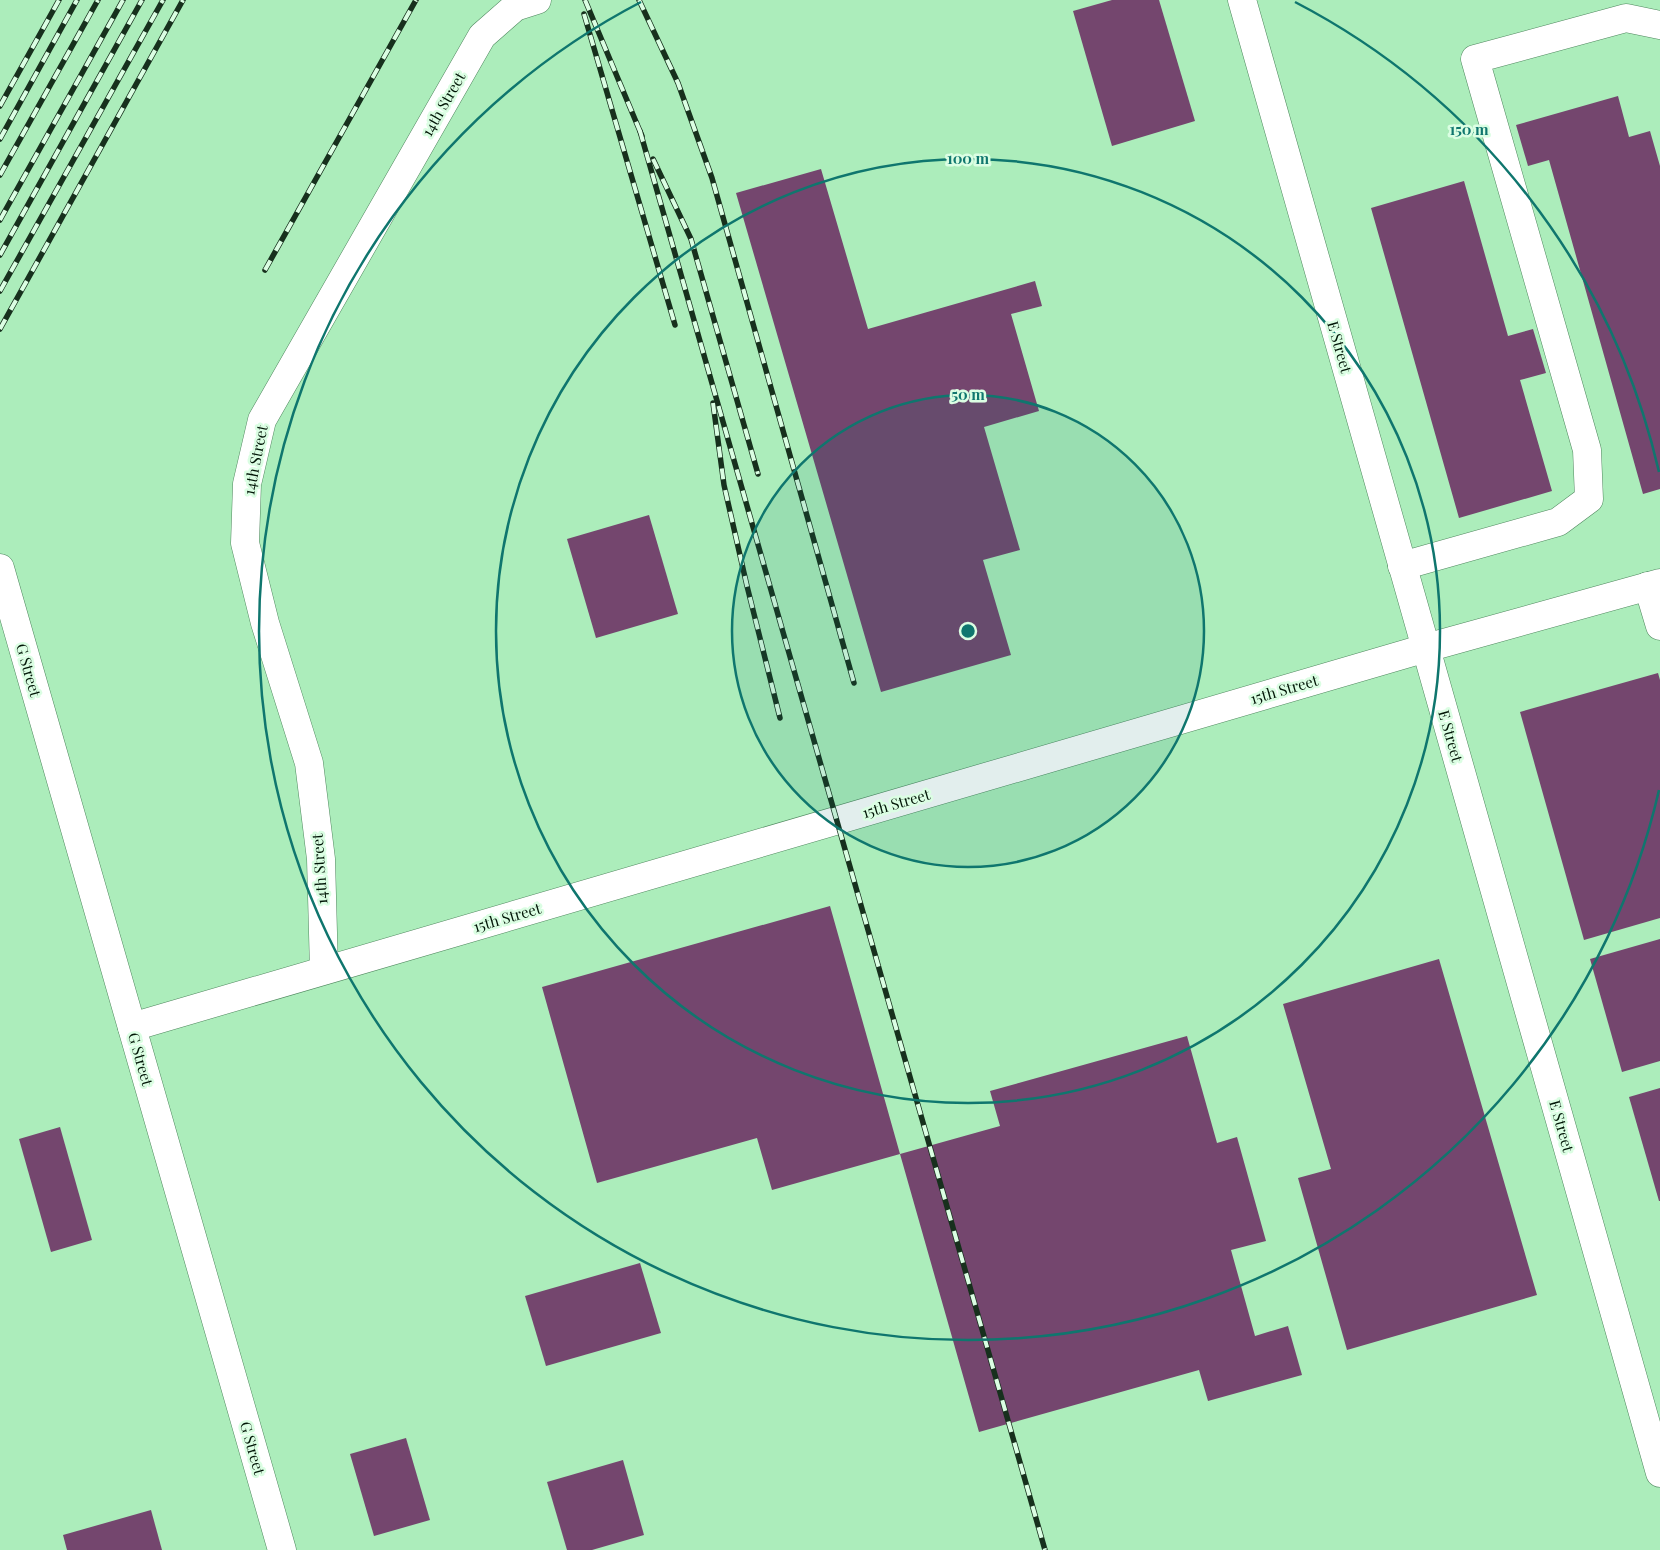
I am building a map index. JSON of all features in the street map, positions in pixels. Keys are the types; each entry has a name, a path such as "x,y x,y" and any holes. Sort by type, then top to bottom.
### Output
{"lane":[{"name":"14th Street","path":"324,970 320,859 309,763 265,623 245,543 249,475 262,420 482,36 515,6 537,0"},
{"name":"E Street","path":"1242,0 1660,1473"},
{"path":"1402,566 1558,522 1589,499 1587,450 1475,59 1626,18 1660,24"},
{"name":"G Street","path":"0,568 282,1550"},
{"name":"15th Street","path":"132,1027 1426,648 1654,584"},
{"path":"1654,584 1660,626"}],"shaded area":[{"path":"0,0 1660,0 1660,1550 0,1550"}],"building":[{"path":"1112,0 1159,0 1195,121 1112,146 1073,11"},
{"path":"1618,96 1629,137 1650,131 1660,166 1660,489 1643,494 1549,160 1528,166 1516,125"},
{"path":"821,169 868,329 1035,281 1042,306 1011,314 1039,411 984,427 1020,550 983,560 1011,655 881,692 736,193"},
{"path":"1464,181 1508,336 1533,329 1546,373 1520,380 1552,491 1459,518 1371,208"},
{"path":"649,515 678,614 596,638 567,539"},
{"path":"1658,673 1660,680 1660,918 1584,940 1520,712"},
{"path":"830,906 900,1154 772,1190 757,1138 597,1183 542,987"},
{"path":"1660,939 1660,1061 1622,1072 1590,959"},
{"path":"1439,959 1537,1295 1347,1350 1298,1178 1331,1169 1283,1004"},
{"path":"1187,1036 1217,1143 1237,1137 1266,1241 1231,1250 1255,1336 1288,1326 1302,1375 1208,1401 1199,1370 979,1432 900,1154 1000,1126 990,1091"},
{"path":"1660,1088 1660,1201 1659,1201 1629,1097"},
{"path":"60,1127 92,1240 51,1252 19,1139"},
{"path":"640,1263 661,1333 546,1366 525,1296"},
{"path":"406,1438 430,1520 374,1536 350,1454"},
{"path":"623,1460 644,1535 592,1550 567,1550 547,1482"},
{"path":"151,1510 162,1550 67,1550 63,1535"}],"railway":[{"path":"0,106 59,0"},
{"path":"0,139 77,0"},
{"path":"0,175 98,0"},
{"path":"0,220 123,0"},
{"path":"0,255 142,0"},
{"path":"0,291 163,0"},
{"path":"0,329 183,0"},
{"path":"265,270 416,0"},
{"path":"585,0 642,136"},
{"path":"639,0 678,83 712,178 854,683"},
{"path":"584,14 675,325"},
{"path":"640,131 1045,1550"},
{"path":"653,159 691,239 758,474"},
{"path":"713,403 724,485 780,718"}]}
